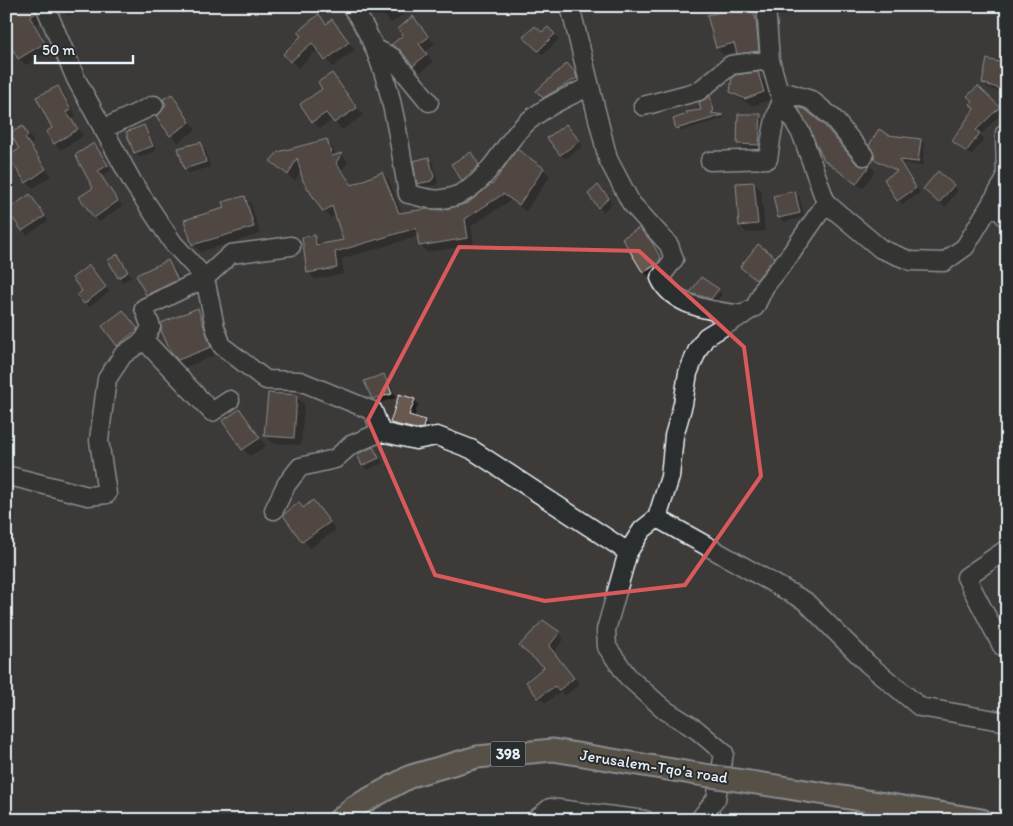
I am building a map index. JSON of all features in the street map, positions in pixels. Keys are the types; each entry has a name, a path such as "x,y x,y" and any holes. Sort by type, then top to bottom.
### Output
{"main road":[{"name":"Jerusalem-Tqo'a road","path":"339,820 354,807 411,776 477,757 553,750 982,820"}],"street":[{"path":"45,6 76,79 133,183 173,243 205,278 214,327 222,346 266,380 300,381 373,411 381,432"},
{"path":"352,6 376,49 397,130 408,194 431,199 443,199 459,194 477,183 523,125 568,96 589,87"},
{"path":"570,6 608,159 632,203 669,245 674,259 660,278 664,287 679,300 693,305 743,315"},
{"path":"766,6 770,60 782,99 802,135 826,203 881,249 911,262 944,262 965,247 1006,179 1005,133"},
{"path":"376,49 392,57 429,102"},
{"path":"643,106 699,91 731,66 770,60"},
{"path":"710,161 768,159 782,99 789,94 811,100 833,118 864,156"},
{"path":"104,130 154,105"},
{"path":"992,201 1007,219"},
{"path":"699,820 716,798 724,754 697,730 665,710 628,677 606,647 606,630 628,552 642,530 657,518 670,477 674,436 683,404 688,373 698,349 706,337 755,307 765,286 790,255 826,203"},
{"path":"6,475 88,496 107,494 99,440 107,379 123,355 144,340 150,327 144,308 205,278 231,254 291,246"},
{"path":"144,340 212,412 230,400"},
{"path":"274,510 286,485 300,467 334,459 351,445 381,432 416,440 437,436 470,449 628,552"},
{"path":"657,518 805,601 868,664 920,707 1007,722"},
{"path":"1007,549 966,577 1002,646 1007,648"},
{"path":"535,820 550,808 645,820"}],"highlighted area":[{"path":"459,247 639,251 744,347 761,476 685,585 545,601 435,575 368,420"}],"building":[{"path":"6,6 35,6 36,13 30,17 45,43 18,59 6,38"},
{"path":"738,8 739,13 753,9 759,51 737,54 734,43 716,48 707,15"},
{"path":"319,14 326,24 332,19 349,42 325,61 312,43 290,62 283,54 301,36 297,32"},
{"path":"413,16 429,37 419,44 427,54 413,66 400,50 391,45 403,35 398,29"},
{"path":"535,26 542,32 548,27 555,34 538,51 523,37"},
{"path":"987,59 1007,64 1007,91 982,83"},
{"path":"567,63 575,72 577,78 543,98 536,91"},
{"path":"758,72 764,92 745,99 730,92 732,78 735,75"},
{"path":"332,73 357,108 334,123 326,113 312,122 300,104 322,89 318,82"},
{"path":"58,86 71,110 66,112 78,129 54,144 46,132 52,128 36,97"},
{"path":"978,86 1000,107 976,130 980,133 966,152 952,141 974,109 970,104 973,102 967,96"},
{"path":"172,94 190,122 170,136 156,116 166,104 163,99"},
{"path":"710,96 714,111 711,113 723,115 676,129 673,119 687,114 686,112 701,110 699,102"},
{"path":"798,107 806,110 825,126 856,163 861,166 870,165 856,184 824,160"},
{"path":"738,114 761,114 759,145 737,144"},
{"path":"566,124 580,141 560,155 547,138"},
{"path":"144,125 153,146 134,153 126,132"},
{"path":"23,126 28,136 25,138 46,169 26,183 8,157 19,149 10,133"},
{"path":"879,129 889,135 921,139 918,162 899,160 916,188 897,201 884,179 897,171 874,159 874,154 869,145"},
{"path":"327,139 332,156 342,153 336,163 352,185 382,172 399,213 426,209 443,210 468,203 492,185 517,149 544,168 519,205 503,194 465,219 468,238 419,246 416,228 335,252 337,268 307,273 302,237 315,235 316,245 343,240 332,206 323,212 303,181 297,158 288,175 270,161 278,152"},
{"path":"201,142 206,162 184,169 178,148"},
{"path":"94,143 108,165 98,171 118,201 94,218 79,197 93,188 75,155"},
{"path":"471,152 479,165 462,181 451,164"},
{"path":"429,157 434,177 431,181 417,184 413,161"},
{"path":"938,171 954,185 939,203 923,189"},
{"path":"754,182 758,224 739,226 736,183"},
{"path":"598,185 609,198 598,208 588,194"},
{"path":"795,191 800,213 778,218 773,196"},
{"path":"30,194 45,216 22,231 7,210"},
{"path":"245,196 254,227 192,245 184,220 224,208 222,202"},
{"path":"639,228 651,241 661,258 657,264 643,273 622,238"},
{"path":"758,244 775,257 756,280 740,267"},
{"path":"118,254 128,272 118,278 108,260"},
{"path":"168,260 178,280 146,295 136,275"},
{"path":"89,265 106,287 84,304 77,295 82,291 72,278"},
{"path":"701,277 719,289 711,299 690,293"},
{"path":"198,308 211,347 178,360 171,353 161,330 161,323"},
{"path":"123,310 138,329 117,346 102,326"},
{"path":"384,374 392,394 372,399 364,381"},
{"path":"268,393 297,395 294,438 264,436"},
{"path":"399,394 415,399 409,415 425,420 423,428 416,429 390,423"},
{"path":"240,409 260,438 242,450 222,421"},
{"path":"373,447 379,458 362,466 357,454"},
{"path":"313,500 330,522 302,542 283,515 299,502 303,508"},
{"path":"543,620 560,632 549,646 574,678 558,691 555,686 538,698 526,682 544,667 519,646"}]}
